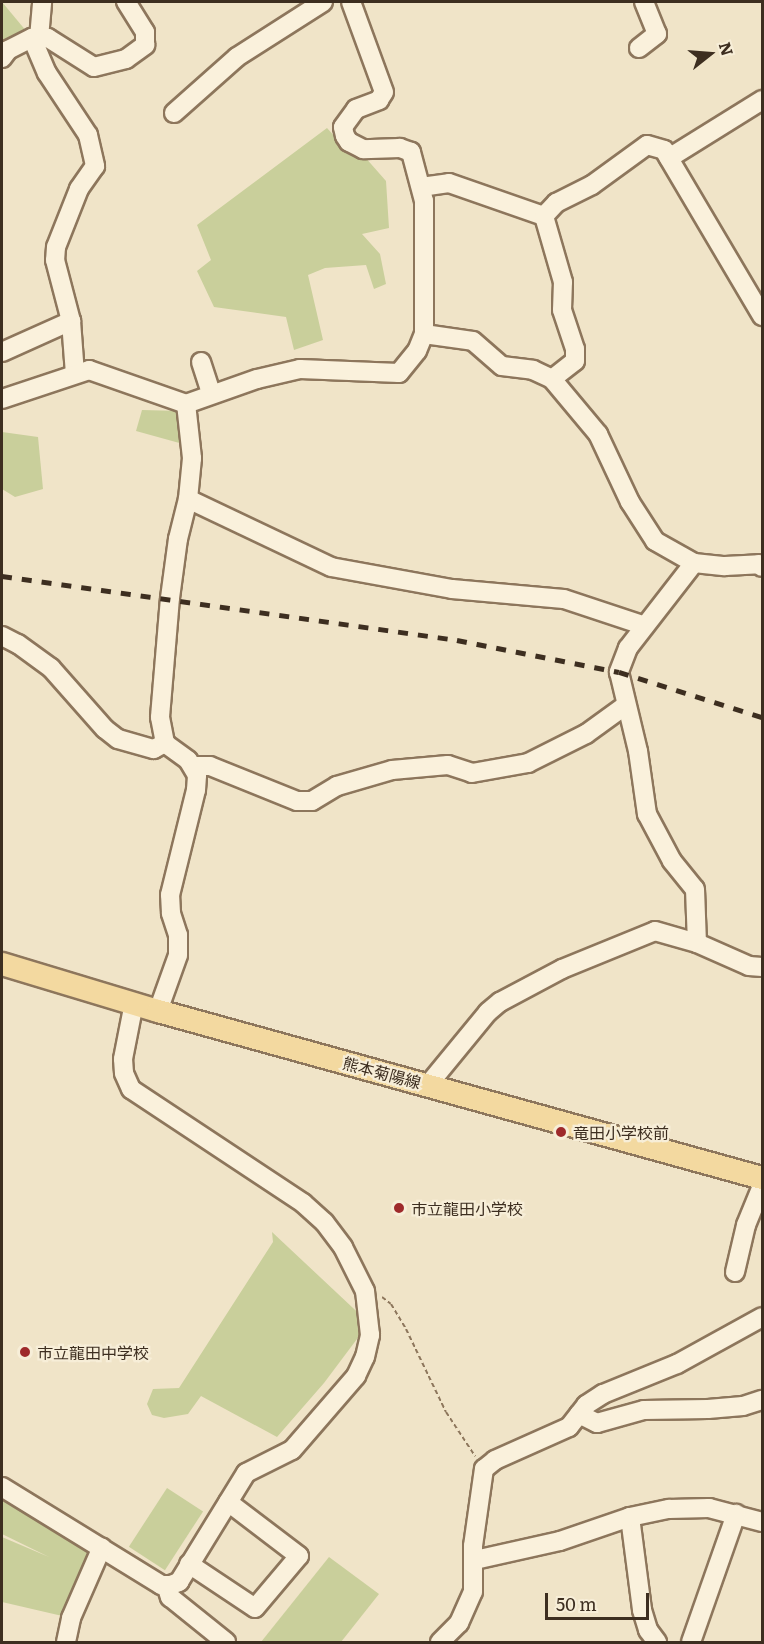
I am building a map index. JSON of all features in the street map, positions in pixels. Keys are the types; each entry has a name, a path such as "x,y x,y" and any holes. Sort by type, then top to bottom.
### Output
{"main road":[{"name":"熊本菊陽線","path":"2,964 158,1011 762,1178"}],"street":[{"path":"42,2 35,38 47,73 88,135 95,166 79,189 56,248 55,261 71,321 75,374"},
{"path":"2,58 8,50 35,38 48,38 94,67 126,59 145,45 145,32 126,2"},
{"path":"174,113 237,57 323,2"},
{"path":"2,399 90,370 186,404 211,393 300,369 399,373 417,351 424,334 424,201 411,152 400,148 363,149 349,142 345,136 344,127 356,109 379,100 384,92 351,2"},
{"path":"639,48 657,34 644,2"},
{"path":"669,158 762,100"},
{"path":"544,216 556,203 592,185 647,145 664,150 762,316"},
{"path":"421,188 449,183 544,216"},
{"path":"544,216 563,282 562,310 575,349 575,361 552,379"},
{"path":"2,352 71,321"},
{"path":"424,334 473,341 502,366 533,370 552,379 598,434 630,502 655,541 694,563 725,566 759,564 762,567"},
{"path":"201,362 211,393"},
{"path":"186,404 192,458 188,499 178,539 170,598 160,717 165,743 194,766 210,766 297,801 312,801 337,786 392,770 448,765 472,773 528,764 594,729 626,705"},
{"path":"188,499 331,567 452,589 564,599 645,626"},
{"path":"694,563 628,648 619,672 638,751 647,814 672,861 695,889 697,943"},
{"path":"2,636 18,644 51,669 105,729 118,739 154,749 165,743"},
{"path":"158,1011 178,955 178,935 171,913 170,895 196,790 194,766"},
{"path":"428,1085 488,1012 500,1002 562,969 655,931 697,943 749,966 762,967"},
{"path":"2,1487 161,1585 178,1582 246,1473 255,1466 282,1457 292,1450 356,1376 365,1357 370,1335 365,1292 343,1247 324,1222 303,1203 131,1089 124,1073 123,1059 134,1003"},
{"path":"735,1272 746,1225 762,1186"},
{"path":"440,1642 459,1623 473,1592 477,1506 484,1468 495,1460 569,1426 586,1405 603,1394 677,1364 762,1317"},
{"path":"579,1414 597,1423 644,1410 708,1410 743,1406 762,1400"},
{"path":"189,1564 255,1608 299,1556 228,1502"},
{"path":"475,1560 560,1541 630,1517 669,1509 692,1508 736,1514 762,1522"},
{"path":"691,1642 736,1514"},
{"path":"630,1517 642,1610 648,1630 657,1642"},
{"path":"66,1642 71,1618 102,1547"},
{"path":"166,1585 170,1597 226,1642"}],"path":[{"path":"365,1292 376,1293 391,1304 406,1329 446,1412 484,1468"}],"green space":[{"path":"2,2 32,38 2,58"},
{"path":"327,128 337,139 364,156 386,181 389,228 362,234 380,254 386,284 374,289 366,265 325,268 308,275 323,340 294,350 286,317 214,307 197,271 211,260 197,225"},
{"path":"142,410 180,411 183,444 136,431"},
{"path":"2,432 38,437 43,489 15,497 2,489"},
{"path":"272,1232 369,1323 324,1383 277,1437 201,1396 188,1414 164,1418 152,1415 147,1404 153,1389 179,1388 273,1242"},
{"path":"167,1488 203,1511 165,1570 129,1547"},
{"path":"2,1490 102,1547 71,1618 2,1602 2,1537 49,1557 2,1534"},
{"path":"329,1557 379,1594 341,1642 261,1642"}],"railway":[{"path":"2,576 457,640 619,672 762,717"}],"place":[{"name":"竜田小学校前","path":"561,1132"},
{"name":"市立龍田小学校","path":"399,1208"},
{"name":"市立龍田中学校","path":"25,1352"}]}
